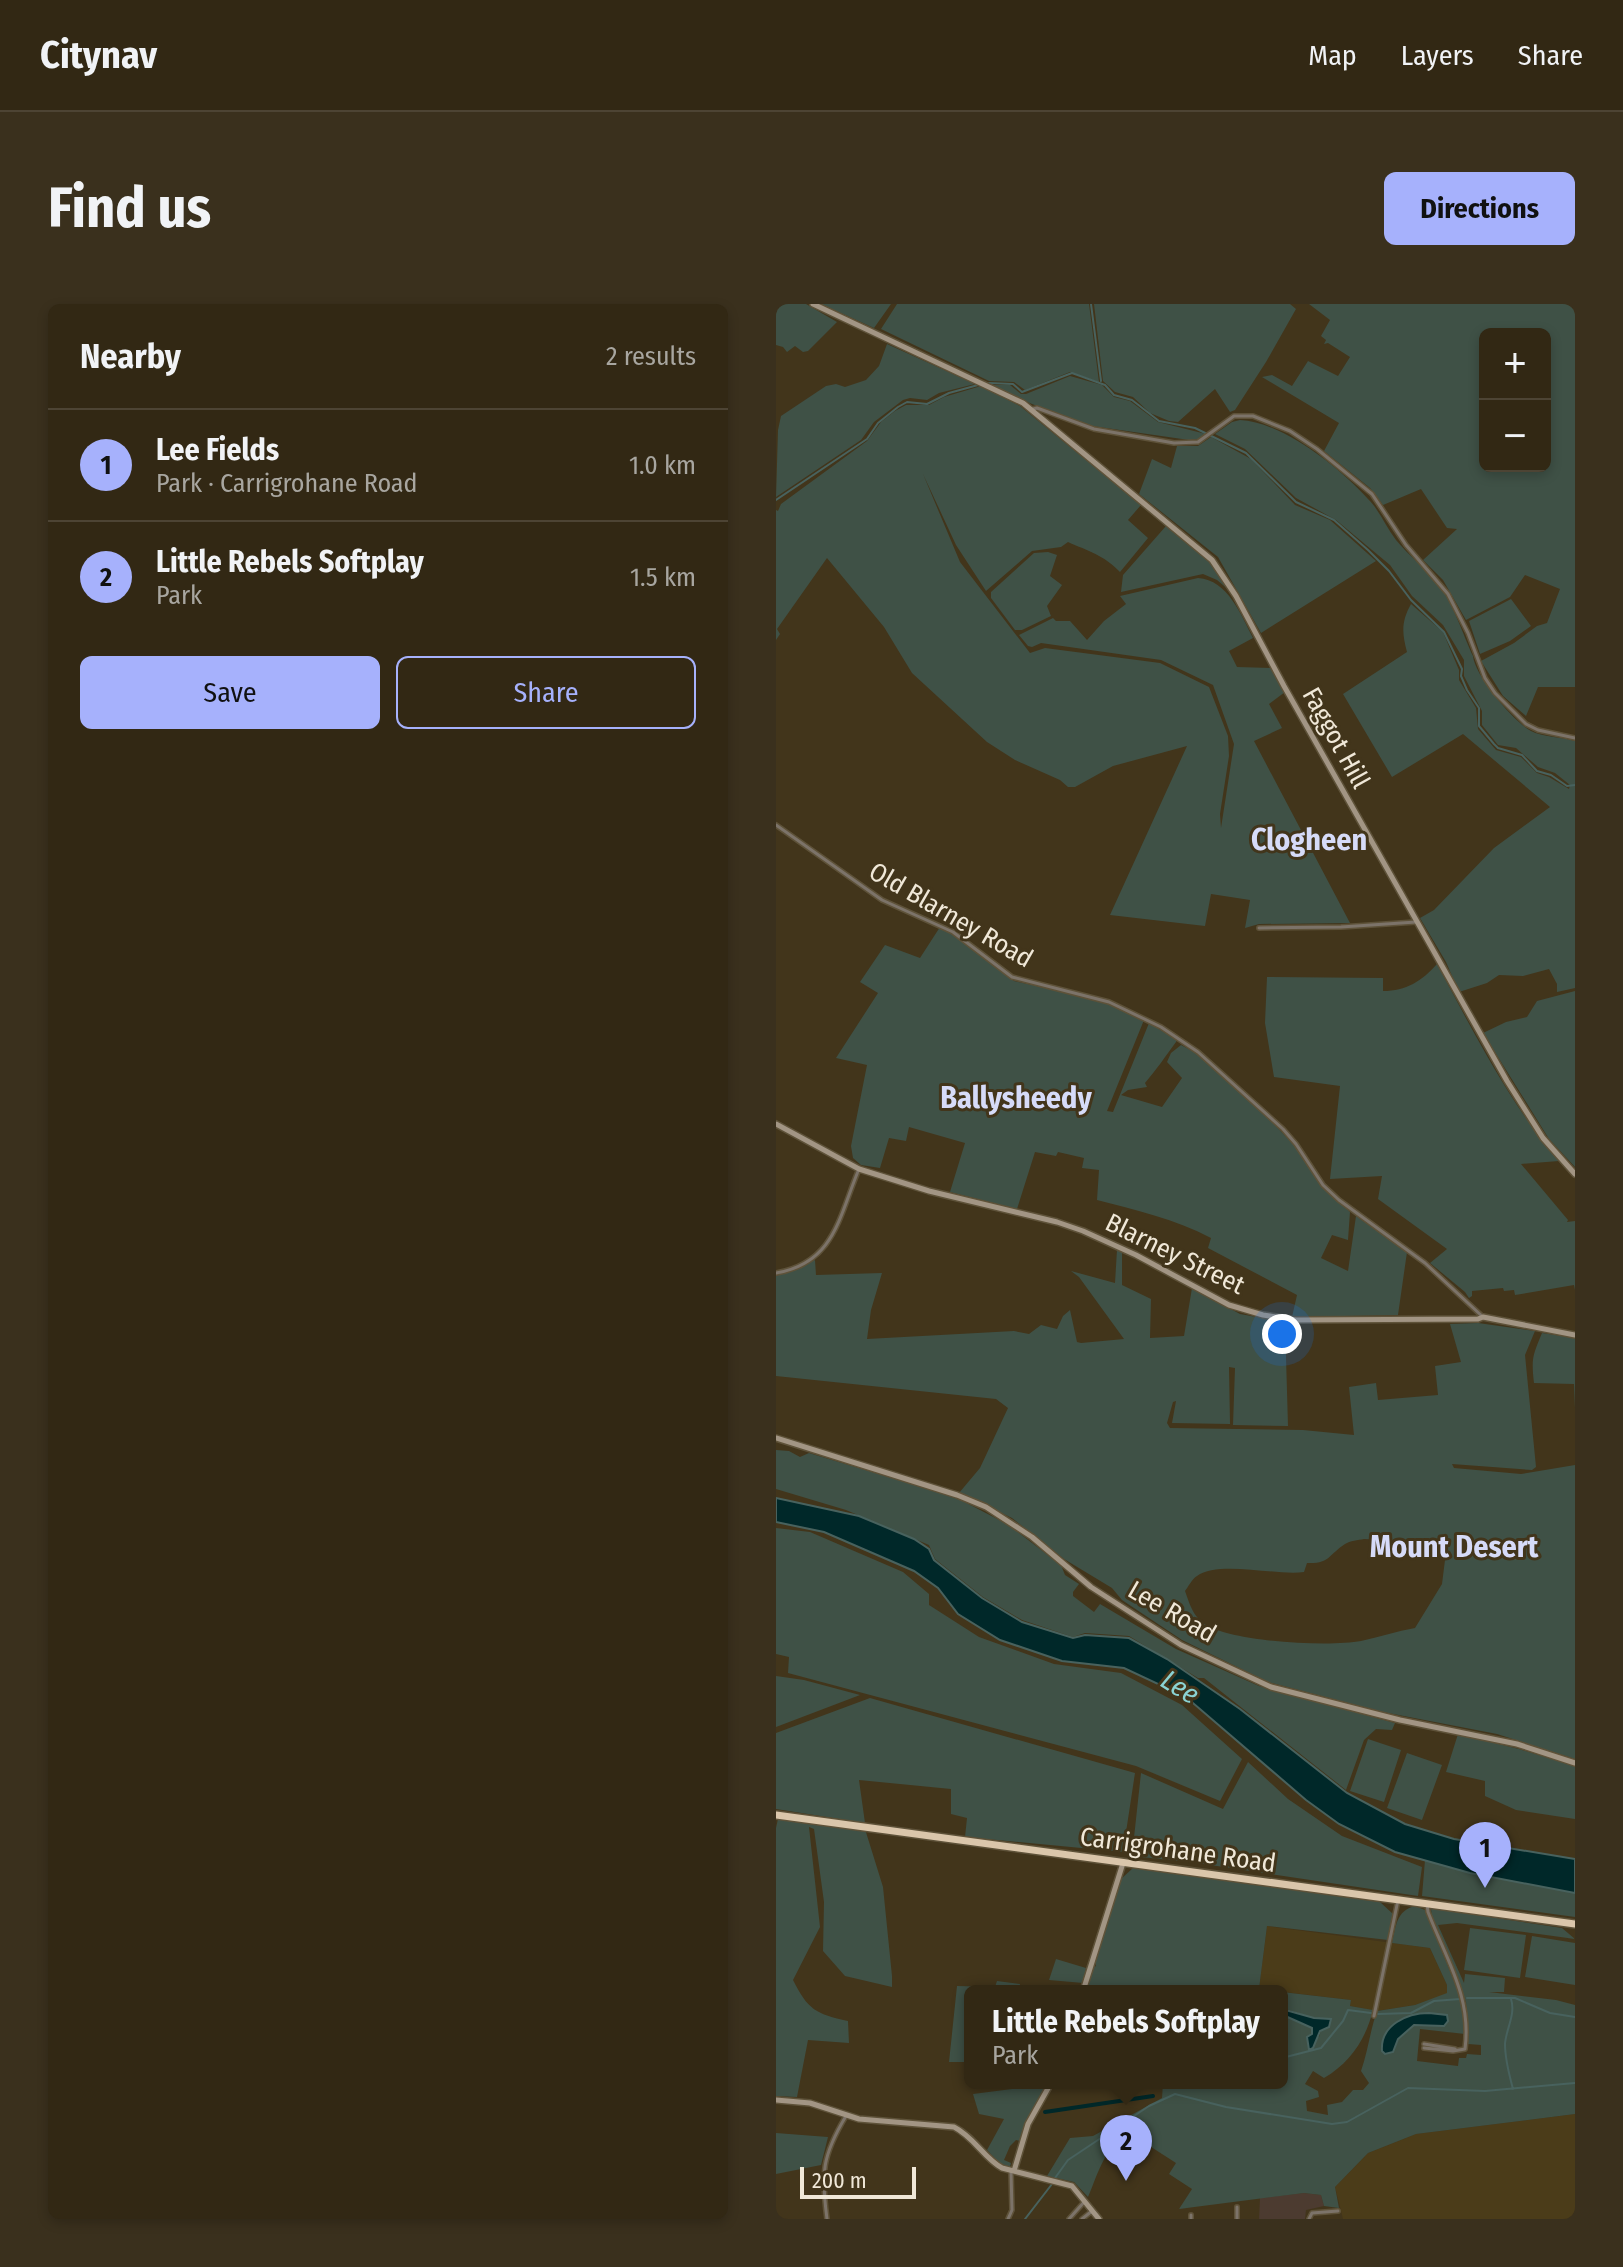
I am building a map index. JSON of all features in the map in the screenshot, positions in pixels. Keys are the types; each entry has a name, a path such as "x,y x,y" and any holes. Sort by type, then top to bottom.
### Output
{"highway":[{"name":"Carrigrohane Road","path":"776,1815 1575,1924"}],"street":[{"name":"Faggot Hill","path":"813,304 984,384 1032,410 1212,560 1236,596 1416,922 1534,1124 1575,1174"},
{"path":"1032,410 1037,408 1094,429 1174,443 1189,444 1206,438 1234,416 1253,416 1290,431 1372,494 1406,545 1448,594 1468,633 1485,678 1495,693 1526,724 1538,730 1575,738"},
{"name":"Old Blarney Road","path":"776,825 882,900 953,932 1012,977 1109,1002 1161,1027 1198,1052 1283,1129 1331,1193 1425,1263 1483,1317"},
{"path":"1259,928 1416,922"},
{"name":"Blarney Street","path":"776,1124 859,1169 1075,1228 1136,1255 1244,1311 1296,1320 1483,1317 1575,1335"},
{"path":"776,1273 803,1265 824,1250 836,1230 859,1169"},
{"name":"Lee Road","path":"776,1438 986,1507 1032,1537 1091,1587 1181,1645 1271,1687 1400,1720 1517,1744 1575,1763"},
{"path":"1085,1985 1123,1863"},
{"path":"1374,2016 1398,1900"},
{"path":"1424,2046 1465,2049 1465,2002 1427,1904"},
{"path":"1008,2219 1012,2210 1012,2171 1028,2124 1048,2089"},
{"path":"776,2100 810,2103 859,2119 954,2127 967,2134 994,2164 1072,2186 1099,2219"},
{"path":"827,2219 824,2161 846,2116"},
{"path":"1069,2219 1085,2201"},
{"path":"1237,2207 1237,2219"},
{"path":"1076,2210 1083,2218 1092,2211"},
{"path":"1309,2219 1317,2211 1338,2211"}],"shaded area":[{"path":"1267,1926 1430,1948 1447,1985 1447,1994 1415,2005 1377,2011 1350,2006 1351,2000 1288,1992 1288,1985 1260,1985"},
{"path":"1575,2114 1575,2219 1343,2219 1335,2187 1368,2153 1416,2134"},
{"path":"1304,2193 1321,2195 1324,2206 1306,2210 1305,2219 1259,2219 1260,2198"}],"green space":[{"path":"776,304 806,304 837,322 808,351 803,352 795,346 787,352 776,345"},
{"path":"821,304 891,304 874,328"},
{"path":"897,304 1089,304 1099,382 1070,372 1025,390 1014,382 989,381 881,329"},
{"path":"1094,304 1290,304 1296,309 1235,410 1230,412 1215,389 1178,422 1150,413 1133,397 1115,392 1103,381"},
{"path":"1309,304 1575,304 1575,687 1538,687 1526,716 1503,696 1481,661 1547,623 1560,589 1525,575 1510,597 1466,620 1443,580 1423,560 1457,529 1447,528 1421,489 1383,505 1370,488 1324,451 1339,423 1262,377 1272,375 1292,386 1308,361 1338,376 1350,357 1328,343 1324,344 1326,340 1321,336 1330,320"},
{"path":"887,344 975,384 939,393 927,400 903,400 874,422 861,440 776,497 781,416 826,386 836,384 845,387 866,380 879,366"},
{"path":"1070,376 1102,385 1114,397 1130,401 1158,422 1206,434 1200,439 1189,440 1092,426 989,385 1010,385 1021,394 1026,394"},
{"path":"981,386 1020,406 1141,505 1128,520 1148,538 1120,572 1102,557 1068,542 1061,547 1032,551 986,591 956,545 923,474 960,562 1030,653 1045,648 1160,663 1209,687 1228,736 1229,756 1220,814 1221,828 1234,744 1213,685 1161,660 1041,643 1032,647 1019,635 1053,618 1056,621 1070,621 1087,640 1104,621 1126,604 1120,596 1198,578 1218,585 1238,609 1253,638 1229,651 1237,667 1271,668 1285,692 1269,704 1282,728 1254,741 1350,923 1259,924 1245,928 1250,900 1211,894 1205,926 1110,915 1187,746 1113,766 1075,787 1068,787 1060,780 1015,760 987,742 912,673 884,627 827,558 777,629 780,634 776,640 776,510 867,441 881,422 895,411 906,405 929,405"},
{"path":"1240,420 1257,423 1292,438 1327,461 1356,487 1376,509 1396,540 1443,591 1480,675 1505,708 1531,731 1575,741 1575,988 1557,992 1557,984 1549,969 1523,976 1499,975 1487,983 1459,992 1446,962 1420,918 1434,910 1494,848 1550,807 1463,734 1392,777 1343,694 1407,652 1403,628 1411,604 1443,632 1459,670 1459,680 1476,708 1478,729 1496,750 1521,757 1537,773 1569,789 1570,785 1555,773 1538,767 1516,748 1498,745 1482,725 1482,711 1464,676 1464,660 1443,625 1412,596 1390,565 1336,520 1296,498 1245,449 1215,434"},
{"path":"1211,437 1251,459 1295,505 1330,520 1376,561 1261,633 1218,557 1139,494 1152,459 1171,468 1177,446 1198,446"},
{"path":"1166,526 1213,565 1230,591 1203,574 1121,592 1123,575"},
{"path":"1034,553 1057,555 1050,576 1062,585 1047,606 1051,616 1022,630 1015,630 991,598 991,592"},
{"path":"1511,599 1531,626 1510,641 1480,654 1469,621"},
{"path":"940,927 1014,981 1096,999 1144,1020 1107,1111 1113,1112 1149,1023 1177,1040 1145,1083 1147,1087 1128,1090 1121,1095 1162,1107 1182,1078 1167,1062 1171,1053 1181,1045 1200,1055 1251,1100 1294,1145 1320,1184 1350,1212 1348,1240 1332,1235 1321,1258 1348,1271 1356,1216 1407,1252 1398,1315 1292,1317 1297,1295 1208,1248 1211,1238 1169,1220 1097,1200 1099,1170 1082,1168 1084,1158 1058,1152 1056,1156 1035,1152 1017,1209 950,1192 965,1143 909,1127 906,1141 889,1138 880,1168 861,1165 853,1158 851,1146 867,1065 836,1058 878,993 860,982 885,945 920,958"},
{"path":"1437,964 1508,1091 1559,1161 1521,1164 1567,1222 1575,1221 1575,1290 1574,1285 1515,1295 1514,1290 1504,1291 1503,1288 1472,1291 1469,1298 1430,1263 1447,1249 1378,1199 1382,1176 1330,1179 1340,1086 1274,1077 1265,1023 1267,977 1383,978 1383,991 1391,991 1413,984"},
{"path":"1575,991 1575,1167 1549,1139 1483,1033 1506,1022 1527,1017 1537,1001"},
{"path":"1117,1250 1122,1252 1122,1285 1151,1299 1150,1338 1184,1336 1192,1288 1240,1314 1285,1322 1288,1426 1233,1425 1235,1368 1229,1367 1230,1424 1172,1423 1176,1401 1167,1423 1170,1428 1303,1430 1354,1435 1349,1387 1376,1383 1378,1400 1438,1395 1435,1366 1461,1362 1450,1324 1478,1323 1535,1331 1525,1355 1536,1467 1532,1470 1452,1464 1454,1468 1521,1474 1575,1465 1575,1759 1497,1734 1383,1712 1268,1682 1182,1640 1122,1600 1112,1588 1064,1559 1012,1518 959,1493 980,1468 1008,1408 996,1399 776,1376 776,1276 815,1260 816,1275 882,1273 871,1310 867,1339 1014,1331 1029,1334 1041,1325 1057,1329 1070,1310 1077,1342 1124,1339 1079,1277 1071,1271 1115,1283","holes":["1364,1539 1384,1540 1403,1551 1427,1552 1445,1560 1442,1584 1415,1628 1346,1643 1306,1643 1240,1636 1199,1620 1185,1591 1195,1577 1207,1571 1304,1572 1307,1563 1325,1560 1347,1543"]},
{"path":"1542,1333 1575,1338 1575,1408 1574,1384 1534,1383 1534,1357"},
{"path":"776,1450 789,1451 800,1457 809,1453 955,1497 1007,1524 1061,1565 1065,1575 1079,1584 1073,1596 1094,1612 1100,1604 1176,1649 1259,1686 1395,1723 1392,1730 1376,1729 1364,1740 1346,1790 1204,1678 1198,1678 1129,1636 1085,1633 1073,1637 1022,1620 983,1597 935,1559 929,1545 846,1510 776,1489"},
{"path":"776,1528 810,1532 903,1572 929,1594 929,1605 979,1637 1054,1664 1121,1673 1182,1705 1242,1759 1220,1801 1136,1766 788,1673 789,1657 776,1654"},
{"path":"776,1676 804,1680 860,1695 776,1727"},
{"path":"870,1698 1135,1773 1123,1852 965,1837 967,1818 951,1814 951,1789 859,1780 865,1823 776,1809 776,1733"},
{"path":"1458,1734 1575,1766 1575,1819 1516,1810 1485,1796 1485,1781 1446,1772"},
{"path":"1368,1739 1401,1750 1384,1802 1350,1791"},
{"path":"1407,1753 1442,1765 1422,1820 1387,1808"},
{"path":"1248,1762 1288,1799 1342,1836 1422,1867 1418,1896 1132,1856 1141,1773 1223,1809"},
{"path":"778,1819 865,1829 883,1887 892,1976 892,1987 845,1976 823,1951 824,1902 814,1829 809,1827 820,1927 793,1980 803,1998 814,2009 848,2021 849,2043 808,2040 797,2097 776,2096"},
{"path":"1425,1860 1470,1873 1575,1893 1575,1917 1422,1896"},
{"path":"1133,1868 1380,1902 1393,1914 1388,1940 1267,1926 1260,1985 1086,1985 1091,1969 1096,1966 1095,1960 1121,1879"},
{"path":"1415,1906 1425,1910 1463,2003 1465,2034 1420,2029 1417,2061 1458,2066 1459,2058 1466,2058 1467,2054 1481,2055 1481,2045 1468,2044 1466,2002 1432,1921 1431,1908 1562,1928 1575,1939 1457,1923 1438,1925 1464,1983 1465,1974 1505,1978 1504,1992 1489,1992 1575,2005 1575,2114 1416,2134 1368,2153 1335,2187 1339,2208 1324,2206 1321,2195 1304,2193 1179,2209 1192,2189 1169,2174 1176,2163 1134,2136 1125,2138 1110,2150 1088,2197 1074,2182 1047,2176 1070,2138 1093,2136 1162,2098 1163,2089 1288,2089 1288,2016 1312,2027 1312,2035 1319,2037 1325,2018 1314,2018 1288,2010 1288,1993 1351,2000 1350,2006 1373,2010 1366,2031 1349,2058 1324,2078 1313,2071 1305,2084 1318,2091 1319,2097 1306,2101 1307,2111 1328,2115 1327,2105 1342,2102 1353,2090 1363,2090 1369,2083 1361,2071 1377,2011 1415,2005 1447,1993 1447,1985 1430,1948 1392,1943 1400,1915"},
{"path":"1470,1928 1526,1935 1520,1978 1464,1970"},
{"path":"1532,1936 1575,1943 1575,1985 1525,1977"},
{"path":"1056,1959 1086,1968 1083,1983 1049,1980"},
{"path":"997,1981 1020,1984 1020,1985 996,1985"},
{"path":"957,1986 964,1986 964,2062 949,2062"},
{"path":"1046,2089 1027,2121 1020,2141 1016,2140 1010,2146 1004,2160 1011,2163 1010,2167 999,2163 987,2150 1004,2119 979,2114 973,2094"},
{"path":"776,2133 828,2137 821,2165 776,2174"}],"water":[{"name":"Lee","path":"776,1498 859,1516 914,1539 929,1549 934,1560 982,1598 1022,1622 1073,1638 1085,1635 1129,1638 1167,1659 1240,1709 1347,1793 1405,1824 1454,1839 1575,1859 1575,1893 1470,1873 1395,1852 1339,1824 1306,1800 1186,1697 1124,1668 1062,1661 1000,1640 958,1614 938,1588 914,1571 824,1532 776,1522"},
{"path":"1288,2011 1331,2019 1329,2027 1320,2031 1313,2048 1309,2050 1307,2037 1312,2034 1312,2028 1288,2017"},
{"path":"1412,2015 1447,2015 1448,2021 1444,2026 1414,2025 1398,2039 1393,2052 1385,2054 1382,2051 1385,2034 1396,2022"}],"waterway":[{"path":"1091,304 1101,381"},
{"path":"989,383 1013,384 1022,392 1072,373 1105,385 1114,395 1132,400 1159,421 1195,428 1246,453 1296,502 1334,520 1368,550 1411,600 1444,632 1462,669 1461,676 1467,690 1479,708 1479,726 1494,744 1522,755 1537,771 1551,775 1567,786 1575,785"},
{"path":"776,500 867,439 878,423 898,407 907,402 927,404 949,393 978,385"},
{"path":"1467,1998 1515,1998 1550,2013 1575,2017"},
{"path":"1378,2014 1411,2013 1434,2001 1460,1999"},
{"path":"1511,1999 1512,2010 1505,2044 1513,2089"},
{"path":"1288,2056 1321,2048 1348,2010 1371,2013"},
{"path":"1055,2178 1068,2160 1149,2106 1175,2094 1226,2107 1332,2124 1347,2122 1408,2088 1485,2091 1575,2083"},
{"path":"1045,2112 1153,2096"},
{"path":"1025,2219 1052,2184"}],"place":[{"name":"Lee Fields","path":"1485,1888"},
{"name":"Little Rebels Softplay","path":"1126,2181"}],"district":[{"name":"Clogheen","path":"1309,840"},
{"name":"Ballysheedy","path":"1016,1098"},
{"name":"Mount Desert","path":"1454,1547"}]}
